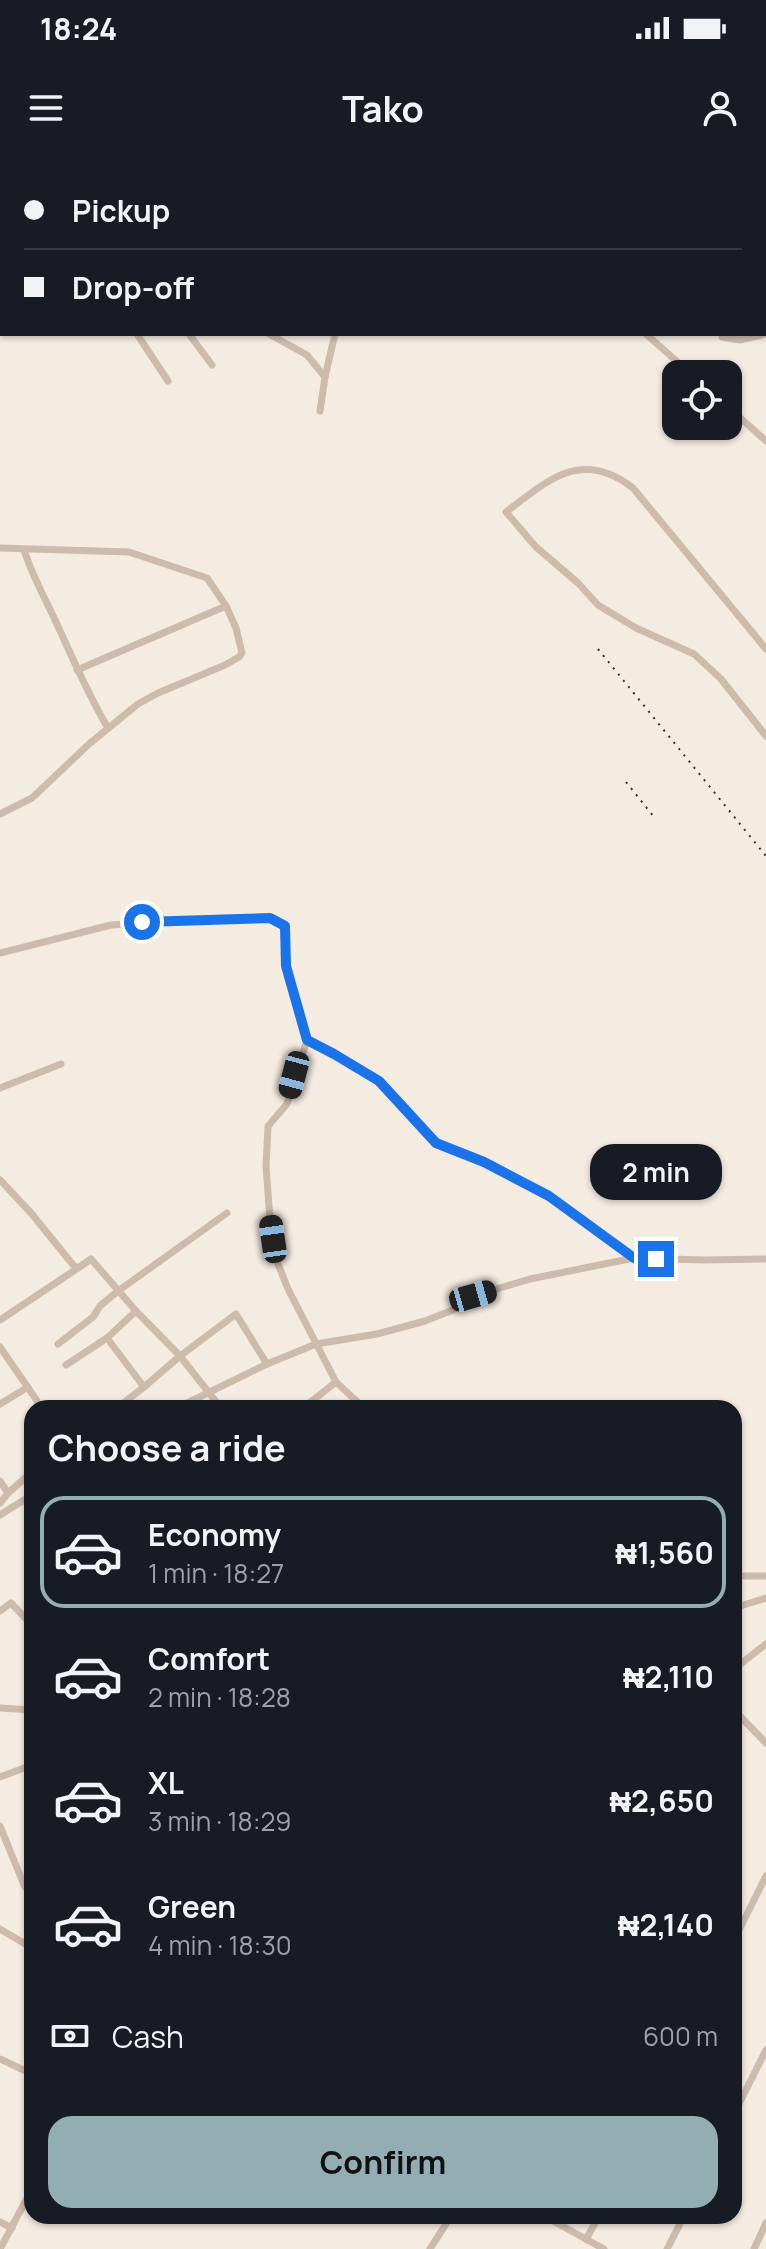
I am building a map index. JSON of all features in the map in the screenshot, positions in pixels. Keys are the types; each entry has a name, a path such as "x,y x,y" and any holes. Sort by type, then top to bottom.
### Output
{"street":[{"path":"138,336 168,381"},
{"path":"190,336 212,365"},
{"path":"273,336 307,355 325,377"},
{"path":"320,411 335,336"},
{"path":"648,336 675,360"},
{"path":"722,337 740,340 757,336"},
{"path":"742,420 766,441"},
{"path":"766,649 633,488 620,479 590,470 564,473 548,480 506,512 536,547 578,583 598,605 636,628 694,654 721,679 766,736"},
{"path":"0,548 129,552 207,578 226,606 242,648 239,657 138,704 32,798 0,814"},
{"path":"24,550 77,670 108,728"},
{"path":"77,670 226,606"},
{"path":"0,953 111,925 270,918 285,926 286,966 307,1040 287,1104 268,1126 266,1166 270,1220 276,1259 288,1289 336,1382 355,1400"},
{"path":"307,1040 379,1081 436,1143 484,1162 549,1196 634,1258"},
{"path":"0,1088 61,1064"},
{"path":"0,1180 78,1268"},
{"path":"58,1344 93,1317 100,1306 118,1291 227,1213"},
{"path":"194,1400 316,1344 377,1334 425,1321 453,1310 473,1296 530,1279 634,1258 766,1259"},
{"path":"0,1320 91,1259 180,1356 215,1400"},
{"path":"66,1365 107,1338 136,1311"},
{"path":"127,1400 236,1314 267,1364"},
{"path":"107,1338 144,1387"},
{"path":"0,1347 37,1400"},
{"path":"313,1400 336,1382"},
{"path":"0,1404 28,1387"},
{"path":"0,1503 24,1479"},
{"path":"0,1481 8,1493"},
{"path":"0,1515 24,1500"},
{"path":"742,1576 766,1576"},
{"path":"742,1606 766,1598"},
{"path":"0,1611 11,1603 24,1617"},
{"path":"742,1663 766,1644"},
{"path":"0,1708 24,1710"},
{"path":"742,1718 766,1743"},
{"path":"0,1777 24,1768"},
{"path":"0,1826 24,1885"},
{"path":"742,1924 766,1876"},
{"path":"0,1929 24,1943"},
{"path":"742,2098 766,2050"},
{"path":"0,2059 24,2070"},
{"path":"0,2249 24,2205"},
{"path":"0,2222 12,2228"},
{"path":"754,2249 766,2223"},
{"path":"430,2249 446,2224"},
{"path":"559,2224 604,2249"},
{"path":"586,2239 594,2224"},
{"path":"667,2249 680,2224"}],"railway":[{"path":"598,649 766,856"},
{"path":"626,782 654,817"}],"route":[{"path":"142,922 270,918 285,926 286,966 307,1040 379,1081 436,1143 463,1152 549,1196 634,1258 656,1259"}]}
